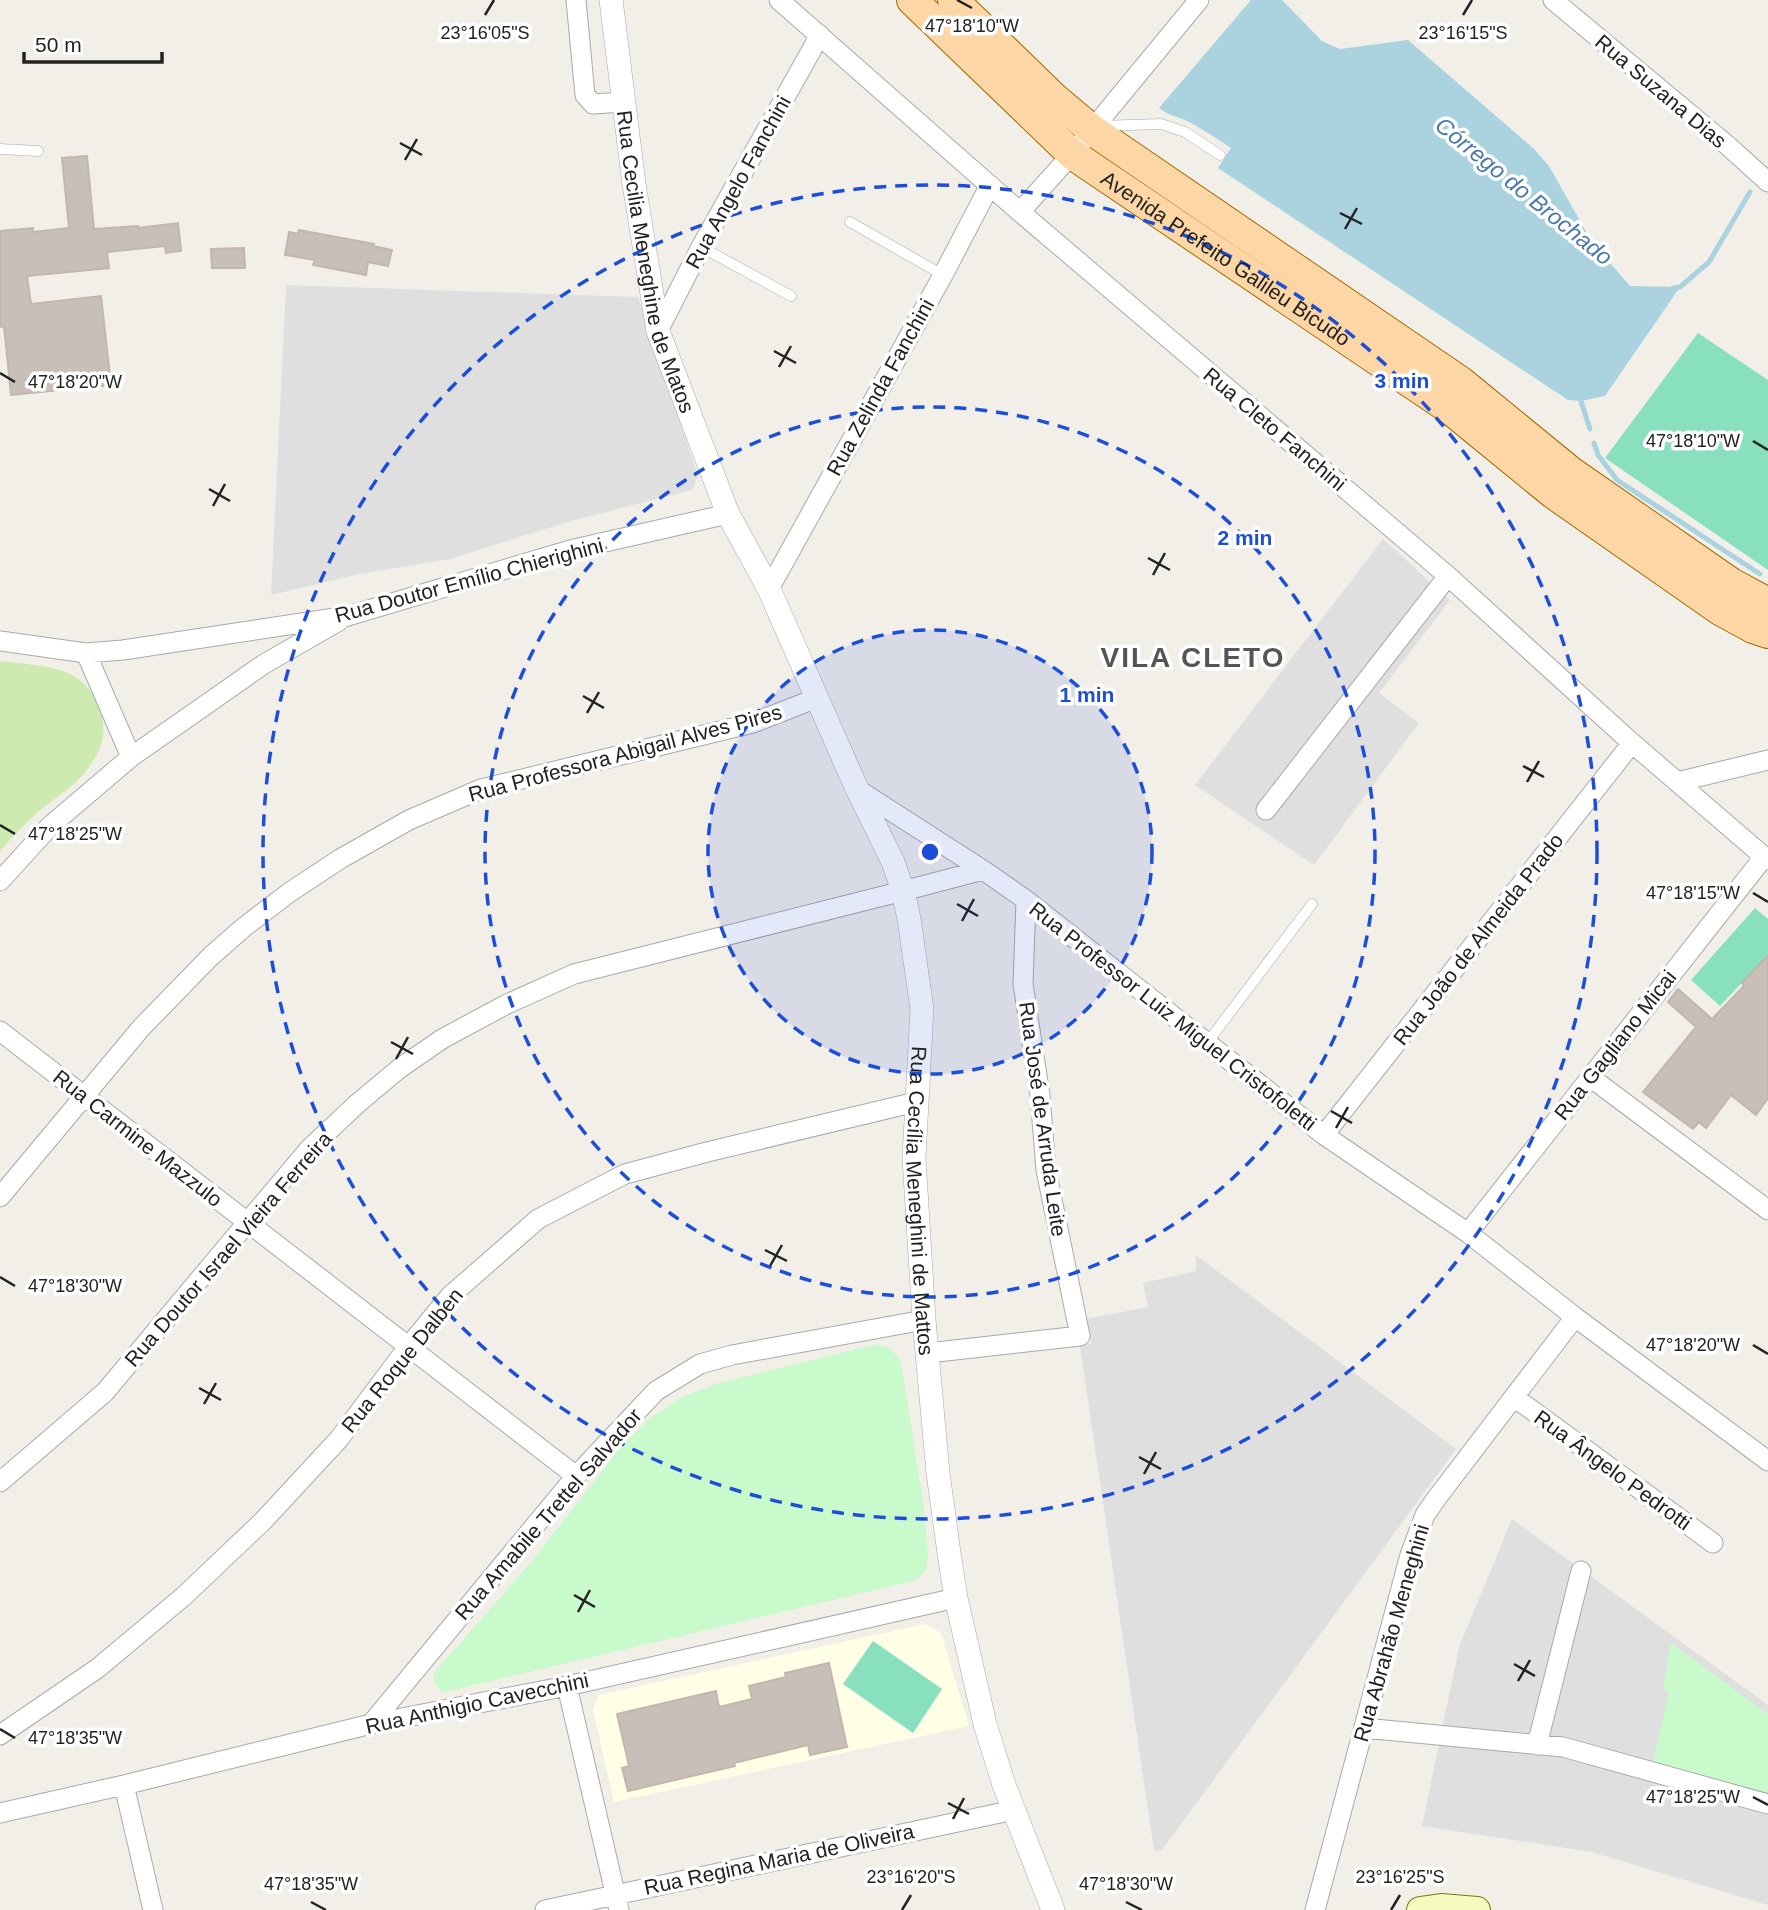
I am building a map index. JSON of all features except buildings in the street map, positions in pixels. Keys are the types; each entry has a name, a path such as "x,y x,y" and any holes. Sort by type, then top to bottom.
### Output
{"main road":[{"name":"Avenida Prefeito Galileu Bicudo","path":"912,0 1072,154 1450,409 1554,494 1720,610 1768,633"},
{"name":"Avenida Prefeito Galileu Bicudo","path":"953,0 1054,98 1093,128 1461,382 1571,472 1731,583 1768,603"},
{"path":"1420,1910 1441,1907 1477,1910"}],"street":[{"path":"576,0 585,94 593,104 623,102"},
{"name":"Rua Cecilia Meneghine de Matos","path":"611,0 634,184 658,331 728,514"},
{"name":"Rua Cleto Fanchini","path":"779,0 1020,212 1448,576 1632,743 1766,859"},
{"path":"1020,212 1072,154 1199,0"},
{"name":"Rua Suzana Dias","path":"1553,0 1727,145 1768,183"},
{"name":"Rua Angelo Fanchini","path":"658,331 701,247 820,35"},
{"name":"Rua Zelinda Fanchini","path":"769,589 990,185"},
{"name":"Rua Cecília Meneghini de Mattos","path":"728,514 769,589 857,789 893,862 903,891 922,1009 914,1158 924,1320 938,1473 956,1598 985,1724 1004,1785 1054,1910"},
{"name":"Rua Doutor Emílio Chierighini","path":"0,641 86,653 123,650 348,615 570,550 728,514"},
{"path":"1266,810 1448,576"},
{"path":"0,881 50,826 131,757 264,664 348,615"},
{"path":"256,630 268,645 264,664"},
{"path":"86,653 131,757"},
{"name":"Rua Professora Abigail Alves Pires","path":"0,1197 141,1028 210,957 290,892 340,859 409,820 481,789 753,723 817,698"},
{"name":"Rua João de Almeida Prado","path":"1325,1135 1632,743"},
{"path":"1677,782 1768,760"},
{"name":"Rua Professor Luiz Miguel Cristofoletti","path":"857,789 1026,900 1325,1135 1468,1233 1575,1317 1768,1461"},
{"name":"Rua Gagliano Micai","path":"1468,1233 1766,859"},
{"path":"903,891 983,870"},
{"name":"Rua Doutor Israel Vieira Ferreira","path":"0,1482 105,1392 309,1149 400,1068 442,1039 507,1004 574,974 903,891"},
{"name":"Rua José de Arruda Leite","path":"928,1353 1080,1336 1046,1170 1040,1095 1023,984 1026,900"},
{"name":"Rua Carmine Mazzulo","path":"0,1031 576,1476"},
{"path":"1590,1077 1768,1210"},
{"name":"Rua Roque Dalben","path":"0,1735 98,1668 194,1587 263,1521 339,1439 450,1296 538,1219 625,1174 916,1102"},
{"name":"Rua Abrahão Meneghini","path":"1315,1910 1410,1555 1425,1515 1575,1317"},
{"name":"Rua Amabile Trettel Salvador","path":"372,1724 576,1476 656,1391 700,1364 732,1355 924,1320"},
{"name":"Rua Ângelo Pedrotti","path":"1514,1397 1713,1543"},
{"path":"1537,1745 1581,1571"},
{"name":"Rua Anthigio Cavecchini","path":"0,1813 372,1724 567,1685 956,1598"},
{"path":"567,1685 617,1902"},
{"path":"1364,1727 1563,1747 1768,1804"},
{"path":"124,1785 153,1910"},
{"name":"Rua Regina Maria de Oliveira","path":"545,1910 617,1902 1014,1810"}],"lane":[{"path":"1093,128 1160,124 1185,132 1220,155"},
{"path":"0,149 38,151"},
{"path":"850,222 943,275"},
{"path":"701,247 791,296"},
{"path":"1207,1043 1312,904"}],"shaded area":[{"path":"286,285 638,297 698,476 692,490 571,521 450,559 360,574 271,595"},
{"path":"1383,539 1450,600 1379,693 1419,723 1314,865 1195,785"},
{"path":"1196,1255 1456,1449 1162,1850 1154,1851 1080,1346 1091,1343 1086,1319 1148,1307 1143,1283 1196,1271"},
{"path":"1512,1519 1768,1705 1768,1905 1592,1852 1422,1826 1459,1647"},
{"path":"925,1624 941,1633 969,1726 614,1802 593,1709 599,1695"}],"green space":[{"path":"1698,333 1768,380 1768,570 1605,458"},
{"path":"0,661 48,667 74,676 94,696 101,713 103,732 99,751 83,774 33,817 0,851"},
{"path":"1755,908 1768,919 1768,955 1720,1006 1691,980"},
{"path":"874,1345 890,1350 901,1363 923,1500 928,1553 927,1568 917,1580 445,1692 437,1687 434,1673 532,1561 619,1449 650,1418 682,1397 718,1383"},
{"path":"873,1641 942,1689 913,1733 843,1684"},
{"path":"1671,1643 1768,1714 1768,1796 1653,1762 1669,1692 1663,1688"}],"water":[{"path":"1251,0 1282,0 1322,41 1340,49 1408,40 1534,149 1549,166 1592,242 1630,286 1680,287 1605,396 1581,401 1568,400 1218,168 1231,148 1197,126 1159,108"}],"waterway":[{"name":"Córrego do Brochado","path":"1673,288 1680,287 1709,262 1750,192"},
{"path":"1579,395 1590,429"},
{"path":"1594,443 1598,455 1617,480 1760,574"}],"district":[{"name":"VILA CLETO","path":"1193,657"}]}
